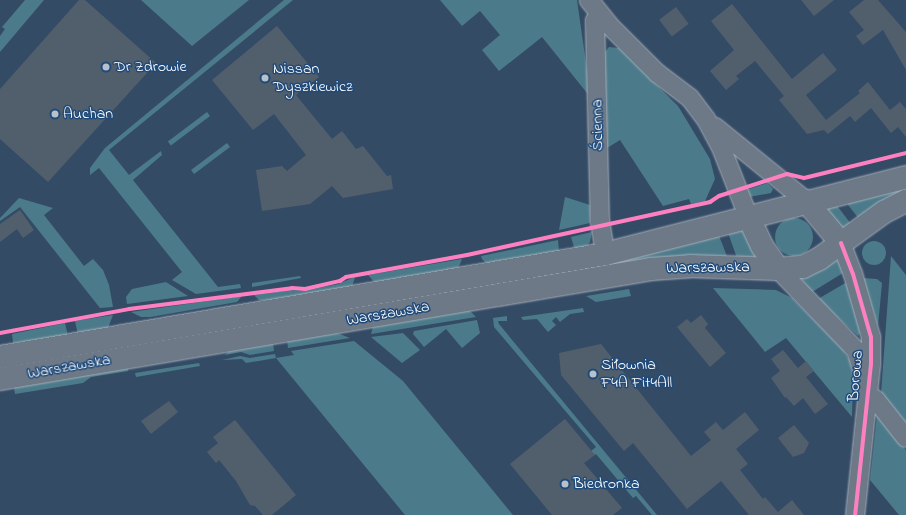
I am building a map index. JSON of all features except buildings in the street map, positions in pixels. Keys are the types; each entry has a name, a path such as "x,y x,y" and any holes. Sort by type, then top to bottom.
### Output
{"main road":[{"path":"906,178 806,201 841,243 884,212 906,200"},
{"name":"Warszawska","path":"0,357 605,254 806,201"},
{"path":"748,216 762,246 778,269"},
{"name":"Warszawska","path":"0,379 639,271 690,266 778,269 812,263 841,243"}],"street":[{"path":"594,7 657,73 690,98 706,119 722,147 748,216"},
{"name":"Ścienna","path":"594,7 600,221 605,254"},
{"path":"706,119 806,201"},
{"name":"Borowa","path":"841,243 853,274 871,337 856,515"},
{"name":"Borowa","path":"778,269 856,350 864,368 867,394"},
{"path":"867,394 876,400 906,438"}],"shaded area":[{"path":"25,0 44,0 0,52 0,36 5,29 2,27"},
{"path":"141,0 249,0 192,46"},
{"path":"284,0 293,0 109,150 129,175 161,151 162,155 133,180 218,287 240,284 241,288 196,294 172,280 182,272 99,168 90,175 90,168 105,148"},
{"path":"440,0 577,0 591,98 542,37 499,71 482,50 500,35 480,11 462,26"},
{"path":"609,47 619,48 678,106 710,159 715,179 705,201 691,204 689,199 663,206 620,140 607,148 601,57"},
{"path":"207,112 210,116 171,145 168,141"},
{"path":"227,143 230,147 194,174 191,170"},
{"path":"767,183 773,189 771,193 749,197 746,190"},
{"path":"906,185 906,192 859,219 845,201"},
{"path":"565,197 590,205 590,223 559,230"},
{"path":"19,198 53,208 44,215 84,266 93,259 103,270 109,285 113,307 100,308 20,207 0,221 0,218"},
{"path":"835,203 851,224 844,230 825,209"},
{"path":"794,218 804,221 810,227 813,237 810,247 804,253 794,256 784,253 778,247 775,237 778,227 784,221"},
{"path":"741,228 756,256 754,259 737,258 727,230"},
{"path":"592,232 590,242 586,247 576,249 574,247 571,237"},
{"path":"718,233 728,259 0,371 0,366"},
{"path":"558,240 559,251 488,265 481,256"},
{"path":"874,241 882,245 886,253 882,261 874,265 866,261 862,253 866,245"},
{"path":"891,256 906,275 906,425 881,394"},
{"path":"462,259 458,269 376,284 368,275"},
{"path":"835,260 839,262 843,273 812,292 801,279"},
{"path":"300,276 301,278 252,287 252,283"},
{"path":"355,277 352,287 287,300 259,300 254,295 290,290 303,291 338,284"},
{"path":"863,278 877,279 882,283 878,326"},
{"path":"166,282 188,296 127,304 126,297 132,289"},
{"path":"847,282 861,332 858,336 818,299"},
{"path":"713,288 776,290 792,298 843,349 850,361 853,377 852,417 786,338 765,352"},
{"path":"629,289 631,296 596,302 586,296"},
{"path":"242,296 237,302 150,317 141,317 131,312"},
{"path":"583,308 584,312 570,314 560,322 556,317 552,321 556,325 548,332 537,319 523,320 521,317"},
{"path":"469,310 476,317 371,334 373,327"},
{"path":"113,315 108,328 78,335 75,321"},
{"path":"507,316 507,321 498,321 499,324 657,515 652,515 636,496 633,498 596,454 595,455 591,451 596,447 494,327 493,318"},
{"path":"477,320 480,333 462,348 446,329 424,347 413,334 414,331"},
{"path":"65,323 68,336 13,343 12,334"},
{"path":"337,333 350,338 288,348 287,340"},
{"path":"403,333 420,350 402,363 371,337"},
{"path":"354,341 403,381 513,515 405,515 276,358 294,355 291,351"},
{"path":"273,343 274,351 250,355 241,352 225,355 229,351"},
{"path":"275,354 276,358 246,363 242,359 222,360 240,356 250,358"},
{"path":"199,363 200,366 136,377 135,373"},
{"path":"128,368 128,371 91,377 83,383 15,394 14,387"},
{"path":"877,415 906,450 906,515 899,515 870,480"}],"cycle path":[{"path":"0,333 129,309 292,288 305,289 340,281 346,277 467,255 710,202 719,196 787,174 804,178 906,153"},
{"path":"841,243 853,274 871,337 871,364 855,515"}],"place":[{"name":"Dr Zdrowie","path":"106,67"},
{"name":"Nissan Dyszkiewicz","path":"265,78"},
{"name":"Auchan","path":"55,114"},
{"name":"Siłownia F4A Fit4All","path":"593,374"},
{"name":"Biedronka","path":"565,484"}]}
